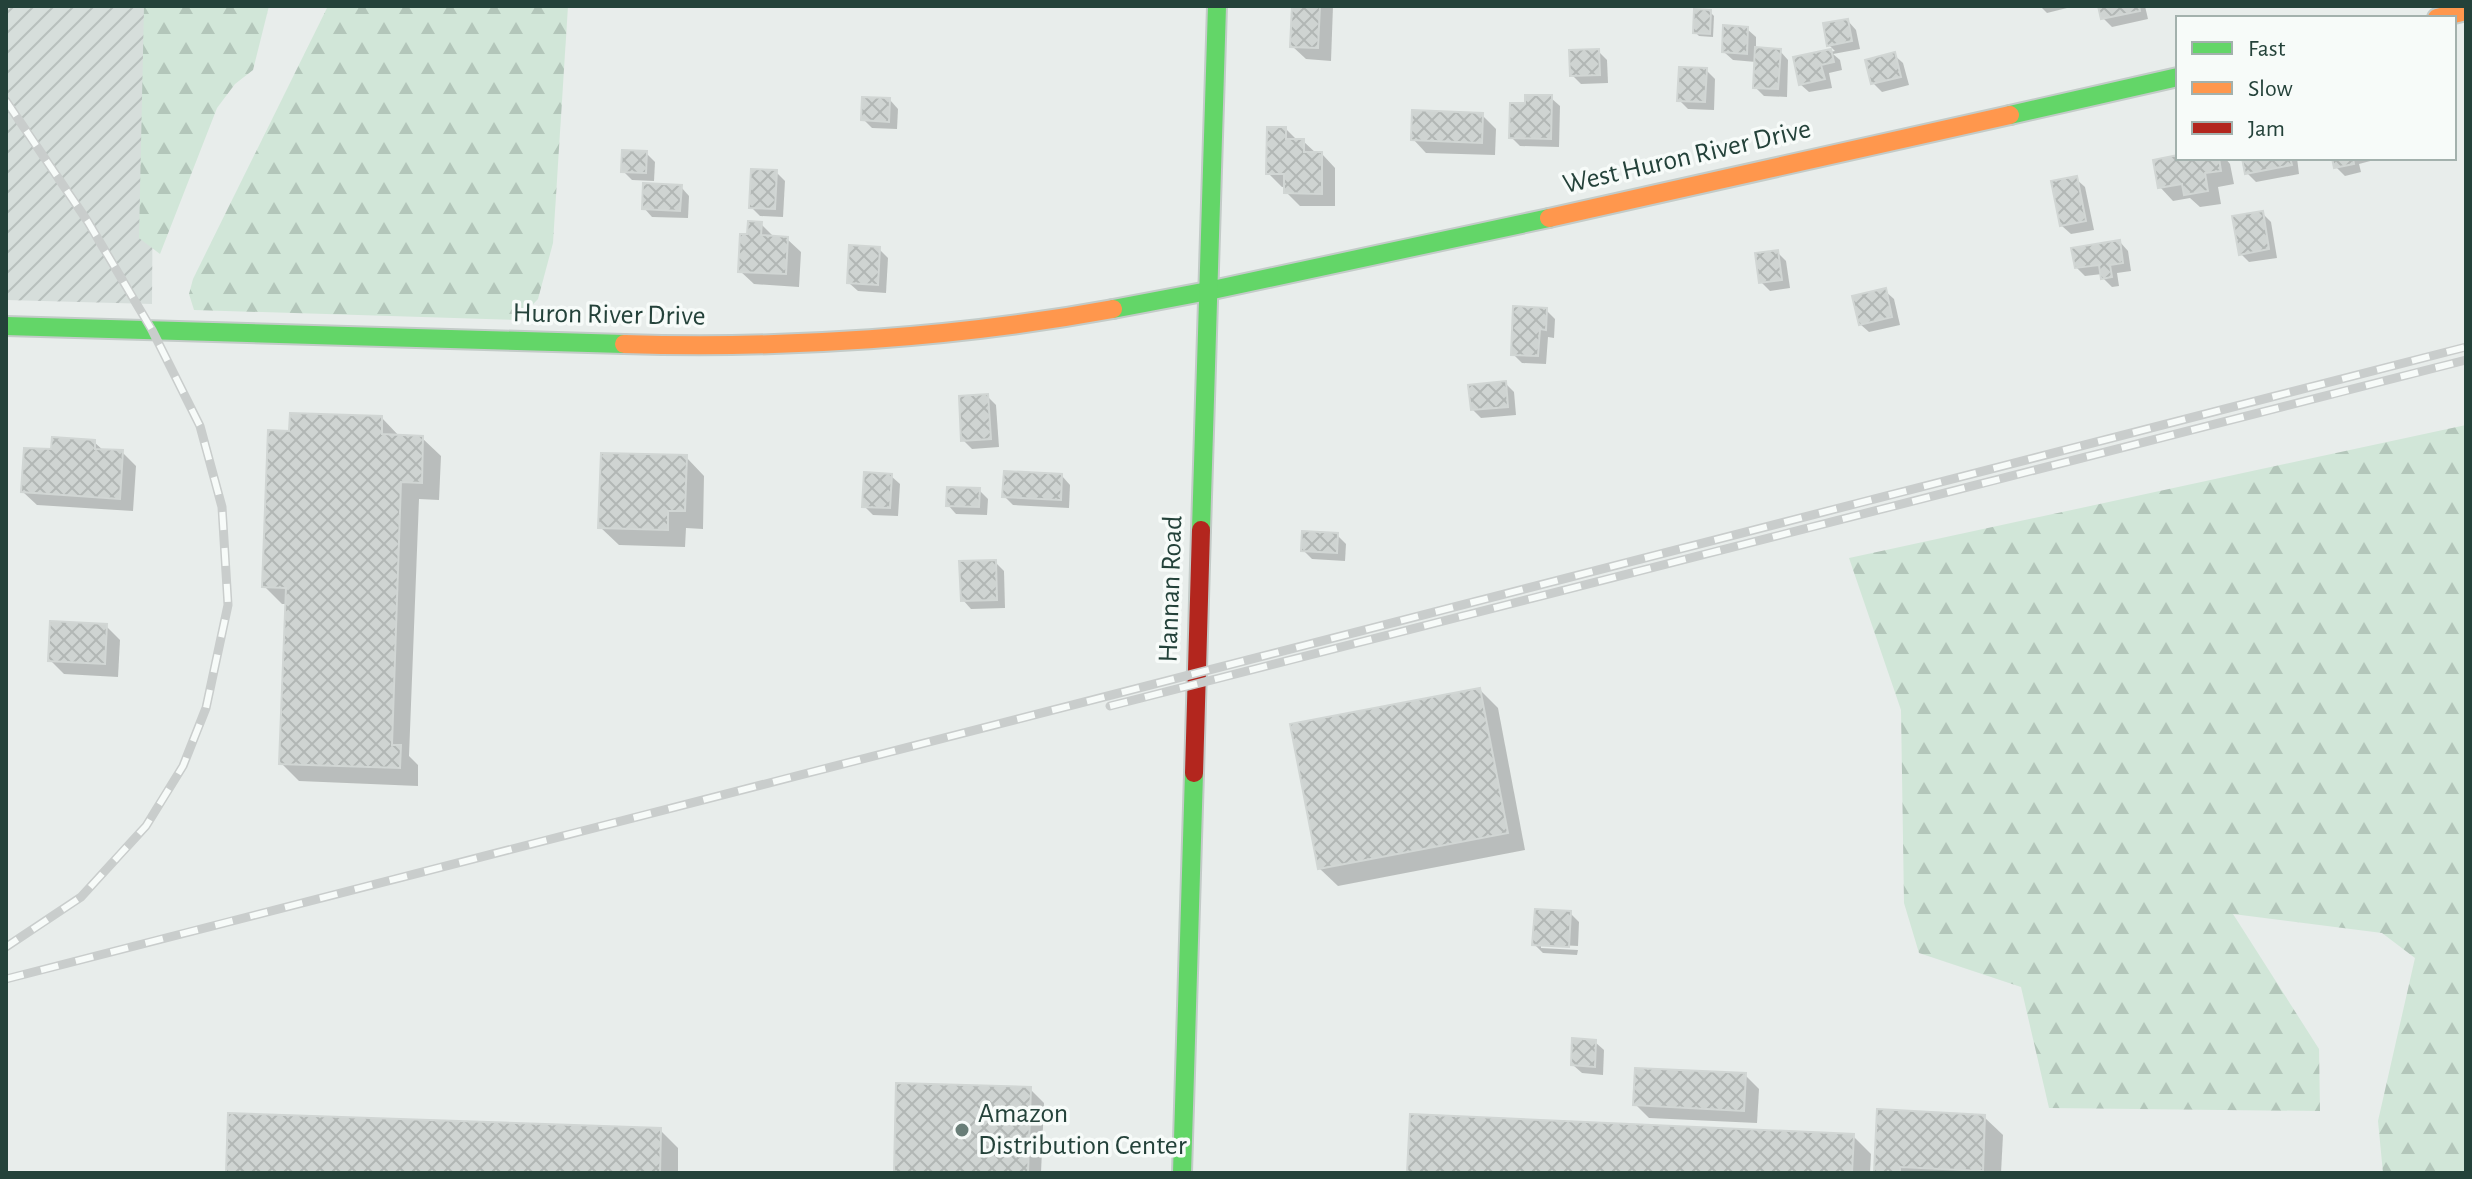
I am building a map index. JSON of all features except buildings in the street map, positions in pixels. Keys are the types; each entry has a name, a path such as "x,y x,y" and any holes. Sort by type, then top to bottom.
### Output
{"main road":[{"name":"Hannan Road","path":"1182,1173 1217,6"},
{"path":"2445,16 2466,11"},
{"name":"West Huron River Drive","path":"1208,291 2176,77"},
{"name":"Huron River Drive","path":"6,326 617,344 748,344 991,327 1063,318 1208,291"}],"shaded area":[{"path":"6,6 154,6 152,304 6,300"}],"green space":[{"path":"144,6 269,6 253,70 235,84 217,108 160,254 139,238"},
{"path":"328,6 568,6 553,243 538,299 518,320 194,310 189,294 193,279"},
{"path":"2466,425 2466,1173 2383,1173 2378,1121 2415,958 2382,933 2233,914 2319,1049 2320,1111 2049,1108 2021,987 1919,953 1904,903 1901,710 1849,558"}],"railway":[{"path":"6,101 88,222 152,330 200,426 222,507 228,605 206,708 183,766 146,826 81,897 6,947"},
{"path":"6,979 2466,347"},
{"path":"1110,706 2466,360"}],"traffic: fast":[{"path":"1201,530 1217,6"},
{"path":"2010,115 2176,77"},
{"path":"1113,309 1549,218"},
{"path":"6,326 624,344"},
{"path":"1182,1173 1194,773"}],"traffic: slow":[{"path":"2445,16 2466,11"},
{"path":"1549,218 2010,115"},
{"path":"624,344 746,345 870,339 993,327 1113,309"}],"traffic: jam":[{"path":"1194,773 1201,530"}],"place":[{"name":"Amazon Distribution Center","path":"962,1130"}]}
